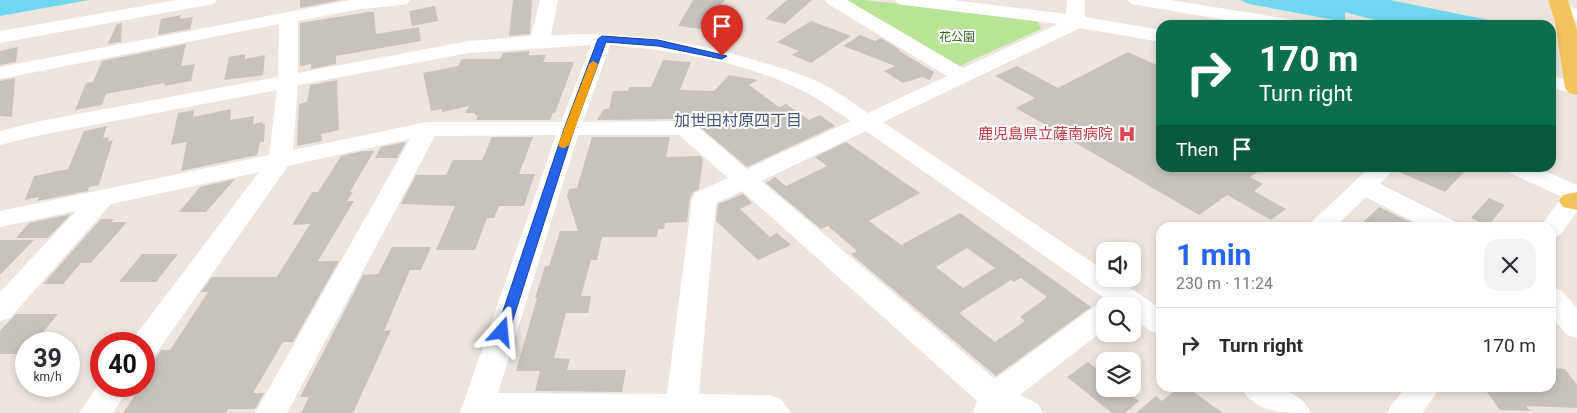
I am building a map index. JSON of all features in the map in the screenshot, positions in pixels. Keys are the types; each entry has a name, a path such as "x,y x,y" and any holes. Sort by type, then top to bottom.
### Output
{"main road":[{"path":"1565,12 1577,86"}],"street":[{"path":"0,37 208,0"},
{"path":"0,73 90,54 354,6 401,0"},
{"path":"540,41 549,0"},
{"path":"834,0 964,77"},
{"path":"904,0 1044,16 1075,23 1156,35"},
{"path":"1075,23 1076,0"},
{"path":"1137,0 1259,20"},
{"path":"155,332 280,160 288,81 289,18"},
{"path":"682,411 704,199 742,179 868,122 1075,23"},
{"path":"602,39 569,129 477,410 682,411 770,408 775,413"},
{"path":"0,138 40,128 470,47 540,41 602,39 658,43 703,50 769,70 816,89 868,122 1103,297"},
{"path":"1556,83 1577,86"},
{"path":"0,219 427,129 685,128 990,405 1028,413"},
{"path":"271,413 427,129"},
{"path":"1324,222 1379,172"},
{"path":"1526,172 1576,198 1556,223"},
{"path":"1363,186 1436,222"},
{"path":"0,310 102,198"},
{"path":"1556,303 1577,328"},
{"path":"1141,316 1156,321"},
{"path":"990,405 1096,321"},
{"path":"1264,392 1295,413"},
{"path":"1403,413 1421,392"},
{"path":"95,413 107,397"}],"green space":[{"name":"花公園","path":"843,0 863,0 1037,19 1041,29 957,67"}],"water":[{"path":"0,0 89,0 0,16"},
{"path":"1240,0 1390,0 1488,20 1375,20 1345,12 1345,20 1334,20 1249,4"}],"pier":[{"path":"1556,32 1577,36 1577,71 1556,70"}],"building":[{"path":"300,0 341,0 300,8"},
{"path":"513,0 532,0 530,34 509,36"},
{"path":"693,0 725,0 701,29 678,26"},
{"path":"787,0 812,0 785,24 765,19"},
{"path":"435,6 438,21 412,26 409,11"},
{"path":"374,12 376,34 419,27 421,41 336,56 336,64 311,69 311,64 300,66 300,23"},
{"path":"181,15 180,19 193,17 190,29 158,35 161,19"},
{"path":"811,21 851,36 811,63 792,55 799,51 777,42"},
{"path":"122,23 121,42 108,44 117,24"},
{"path":"860,35 875,41 881,38 900,50 898,50 934,72 930,80 922,77 903,83 884,71 895,66 843,46"},
{"path":"186,44 181,66 195,64 191,81 164,86 165,83 106,94 102,105 75,110 86,83 93,82 102,61"},
{"path":"18,47 16,62 0,65 0,51"},
{"path":"529,51 529,55 546,55 543,62 574,62 555,113 553,113 550,120 476,120 478,115 475,115 475,113 465,113 469,106 442,112 442,109 431,111 423,73 458,66 462,59 500,59 503,53"},
{"name":"鹿児島県立薩南病院","path":"1128,52 1156,65 1156,172 1258,172 1250,177 1263,184 1254,191 1286,209 1271,220 1227,195 1199,215 1016,108 1035,98 995,76 1017,66 1058,88"},
{"path":"245,54 245,59 265,55 263,75 224,80 229,57"},
{"path":"663,60 691,62 680,90 714,91 729,75 758,80 749,85 779,107 786,104 809,120 820,115 835,126 747,167 694,122 684,119 675,111 673,119 597,120 604,109 609,109 613,91 628,91 629,87 651,87"},
{"path":"15,78 12,117 0,116 0,81"},
{"path":"337,80 339,130 321,134 322,141 297,146 299,104 307,102 310,85"},
{"path":"231,109 230,120 254,116 253,124 263,122 262,124 265,124 264,142 260,142 257,155 181,171 187,142 171,145 178,113 194,110 193,117"},
{"path":"107,126 103,138 109,137 108,141 113,140 99,185 89,187 88,191 37,201 39,197 25,200 34,176 68,169 84,131"},
{"path":"492,137 533,137 519,174 535,174 524,206 499,206 494,218 487,218 475,250 436,250 455,206 401,204 416,175 446,175 453,160 482,160"},
{"path":"592,137 670,137 666,157 700,156 703,159 699,189 693,192 690,198 687,222 665,223 664,229 658,229 657,237 602,237 597,260 591,260 581,296 591,296 588,313 566,313 554,358 570,359 567,370 626,370 622,392 535,391 540,371 516,371 545,266 549,266 560,231 578,231 567,196 569,189 577,188"},
{"path":"406,142 397,158 375,158 381,147"},
{"path":"846,142 920,193 869,221 901,245 960,213 1091,307 996,376 851,254 857,251 828,226 821,229 766,183 775,177 786,186 827,166 815,157","holes":["967,248 995,268 963,288 936,267","1021,278 1047,297 1020,317 1025,321 995,342 959,313 1011,280 1014,282"]},
{"path":"363,151 374,151 350,192 353,192 347,201 354,201 318,261 339,261 293,342 283,342 253,393 264,393 255,409 228,409 226,413 123,413 134,397 155,397 155,359 161,350 170,350 208,292 201,292 212,277 277,277 310,224 292,225 312,192 318,192 341,156"},
{"path":"1400,172 1464,172 1445,192"},
{"path":"235,179 206,212 179,212 200,187"},
{"path":"743,194 752,203 740,209 770,237 777,233 791,245 758,260 716,221 718,204"},
{"path":"1489,198 1505,205 1491,222 1480,222 1471,218"},
{"path":"1379,207 1410,222 1363,222"},
{"path":"71,214 48,238 16,238 29,223"},
{"path":"101,219 114,219 111,222 127,222 91,263 81,263 63,284 43,284"},
{"path":"0,240 34,240 0,275"},
{"path":"392,247 431,247 421,270 410,270 384,331 391,330 353,413 301,413 309,397 300,397 363,275 378,274"},
{"path":"142,254 178,254 156,282 119,282"},
{"path":"16,314 58,314 43,332 15,332 15,354 0,354 0,331"},
{"path":"1088,362 1096,368 1096,397 1134,397 1139,401 1125,413 1112,413 1067,377"},
{"path":"1556,368 1565,369 1577,385 1577,408 1526,406 1530,411 1500,410 1487,392 1556,392"},
{"path":"1173,392 1194,392 1223,413 1136,413 1156,396 1162,401"}],"slow traffic":[{"path":"564,145 593,64"}],"place":[{"name":"鹿児島県立薩南病院","path":"1127,134"}],"district":[{"name":"加世田村原四丁目","path":"738,120"}],"route":[{"path":"502,332 569,129 602,39 658,43 703,50 722,56"}]}
